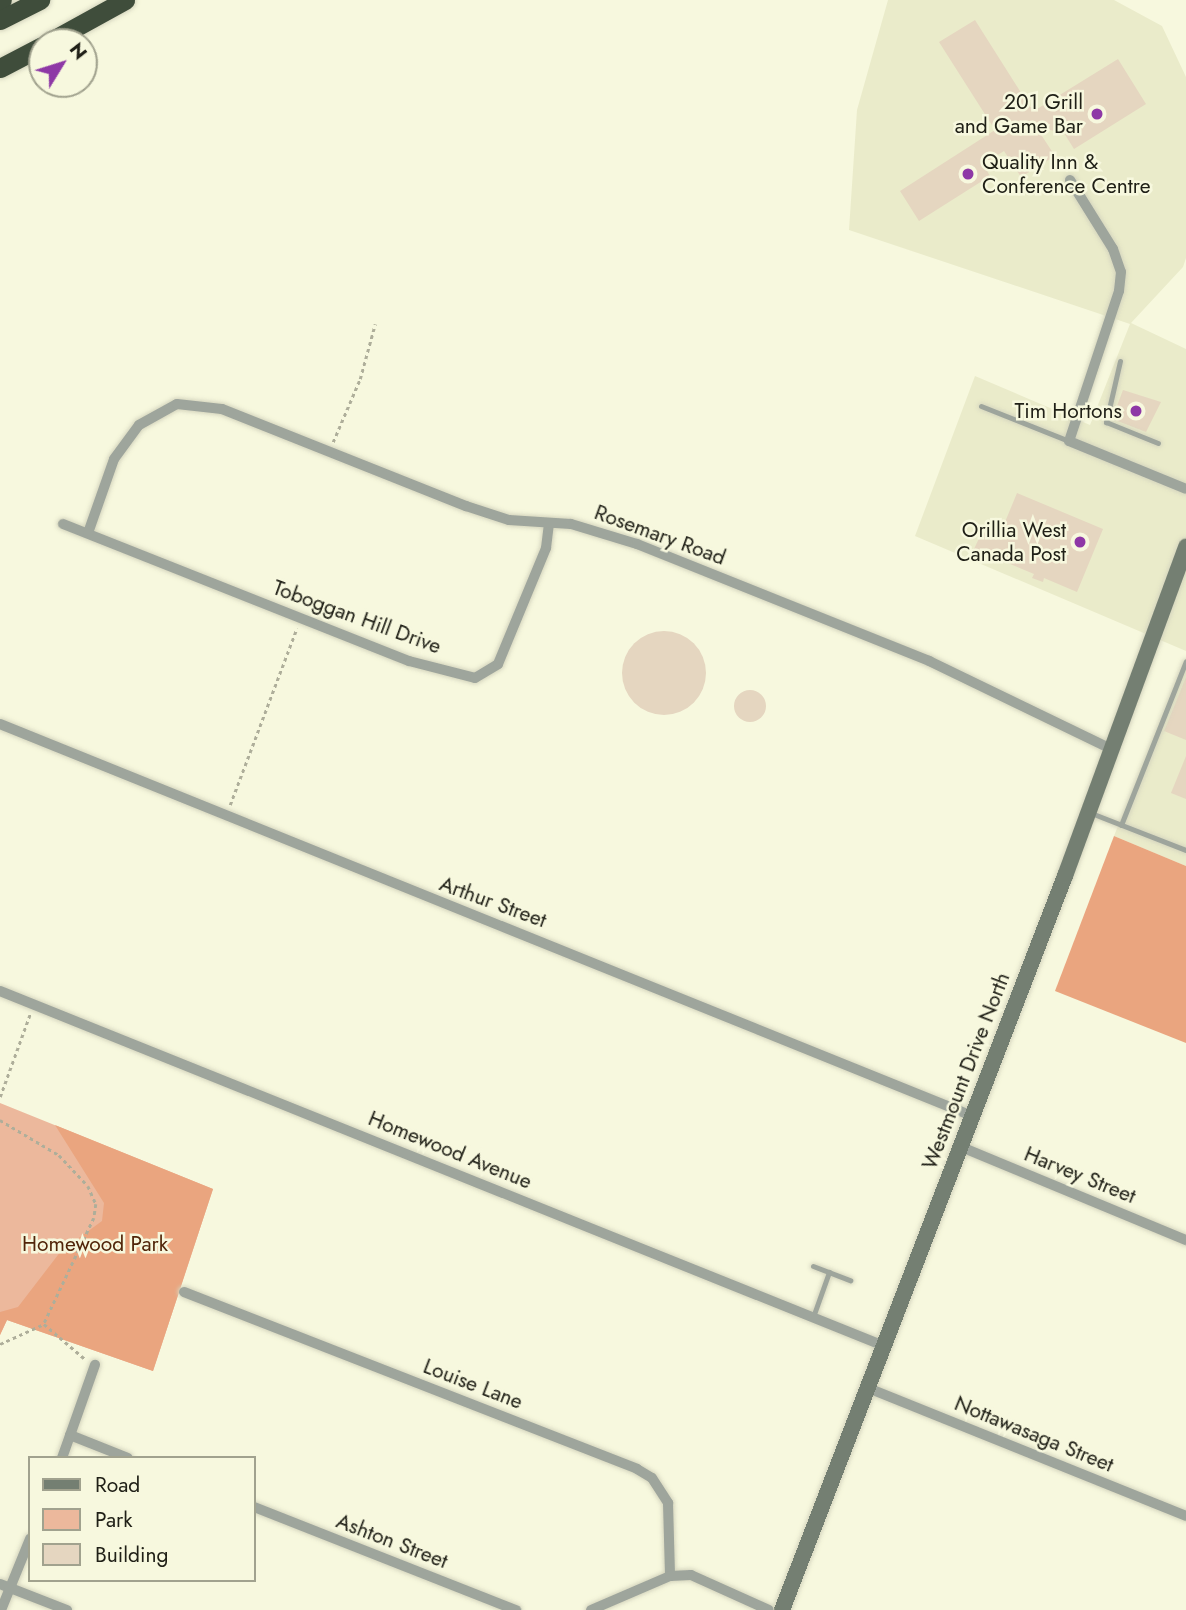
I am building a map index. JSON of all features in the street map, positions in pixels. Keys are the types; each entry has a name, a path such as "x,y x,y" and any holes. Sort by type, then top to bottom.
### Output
{"highway":[{"path":"0,20 40,0"},
{"path":"72,28 115,3"},
{"path":"0,68 28,53"}],"street":[{"path":"1070,180 1113,249 1121,272 1119,291 1069,441 1186,489"},
{"name":"Rosemary Road","path":"88,533 114,459 139,425 177,404 222,409 466,506 509,520 571,524 688,564 929,661 1111,749"},
{"name":"Toboggan Hill Drive","path":"63,524 409,661 475,678 498,664 546,548 549,524"},
{"name":"Westmount Drive North","path":"782,1610 1088,812 1186,547"},
{"name":"Arthur Street","path":"0,724 972,1116"},
{"name":"Homewood Avenue","path":"0,991 884,1346"},
{"name":"Harvey Street","path":"959,1146 1186,1240"},
{"name":"Louise Lane","path":"184,1292 637,1469 652,1478 668,1503 670,1576"},
{"path":"63,1456 95,1365"},
{"name":"Nottawasaga Street","path":"868,1388 1186,1516"},
{"path":"71,1435 123,1456"},
{"name":"Ashton Street","path":"256,1508 516,1610"},
{"path":"1,1610 5,1586 28,1543"},
{"path":"591,1610 670,1576 691,1575 715,1583 769,1610"},
{"path":"5,1586 67,1610"}],"lane":[{"path":"1120,361 1106,422 1158,443"},
{"path":"981,406 1069,441"},
{"path":"1121,825 1186,661"},
{"path":"1088,812 1186,850"},
{"path":"813,1266 850,1280"},
{"path":"813,1317 829,1272"}],"path":[{"path":"329,452 360,379 375,324"},
{"path":"226,816 300,618"},
{"path":"0,1097 34,1005"},
{"path":"0,1120 60,1155 88,1186 96,1204 94,1218 44,1324 0,1344"},
{"path":"44,1324 95,1365"}],"shaded area":[{"path":"888,0 1114,0 1162,26 1186,77 1186,258 1183,267 1131,323 1186,349 1186,651 915,536 975,376 1090,425 1130,324 849,230 857,110"},
{"path":"1186,658 1186,866 1114,836"}],"green space":[{"path":"1114,836 1186,866 1186,1043 1055,991"},
{"name":"Homewood Park","path":"0,1103 213,1189 153,1371 7,1320 0,1335"},
{"name":"Homewood Park","path":"55,1125 213,1189 153,1371 7,1320 0,1335 0,1312 18,1307 61,1251 102,1221 104,1203"}],"building":[{"path":"975,20 1030,107 1037,109 1118,59 1146,104 1074,149 1064,133 1036,127 1055,156 1021,177 1004,151 983,164 990,176 919,221 900,191 995,130 939,42"},
{"name":"Tim Hortons","path":"1123,390 1161,402 1146,432 1112,419"},
{"path":"1017,493 1103,529 1077,592 1044,578 1043,582 1032,578 1034,574 974,549 982,532 998,539"},
{"path":"656,631 672,631 688,638 699,649 706,665 703,689 694,703 672,715 656,715 640,708 629,697 622,681 622,665 629,649 640,638"},
{"path":"1186,677 1186,740 1164,731"},
{"path":"750,690 761,695 766,706 761,717 750,722 739,717 734,706 739,695"},
{"path":"1186,756 1186,799 1171,793"}],"place":[{"name":"201 Grill and Game Bar","path":"1097,114"},
{"name":"Quality Inn & Conference Centre","path":"968,174"},
{"name":"Tim Hortons","path":"1136,411"},
{"name":"Orillia West Canada Post","path":"1080,542"}]}
